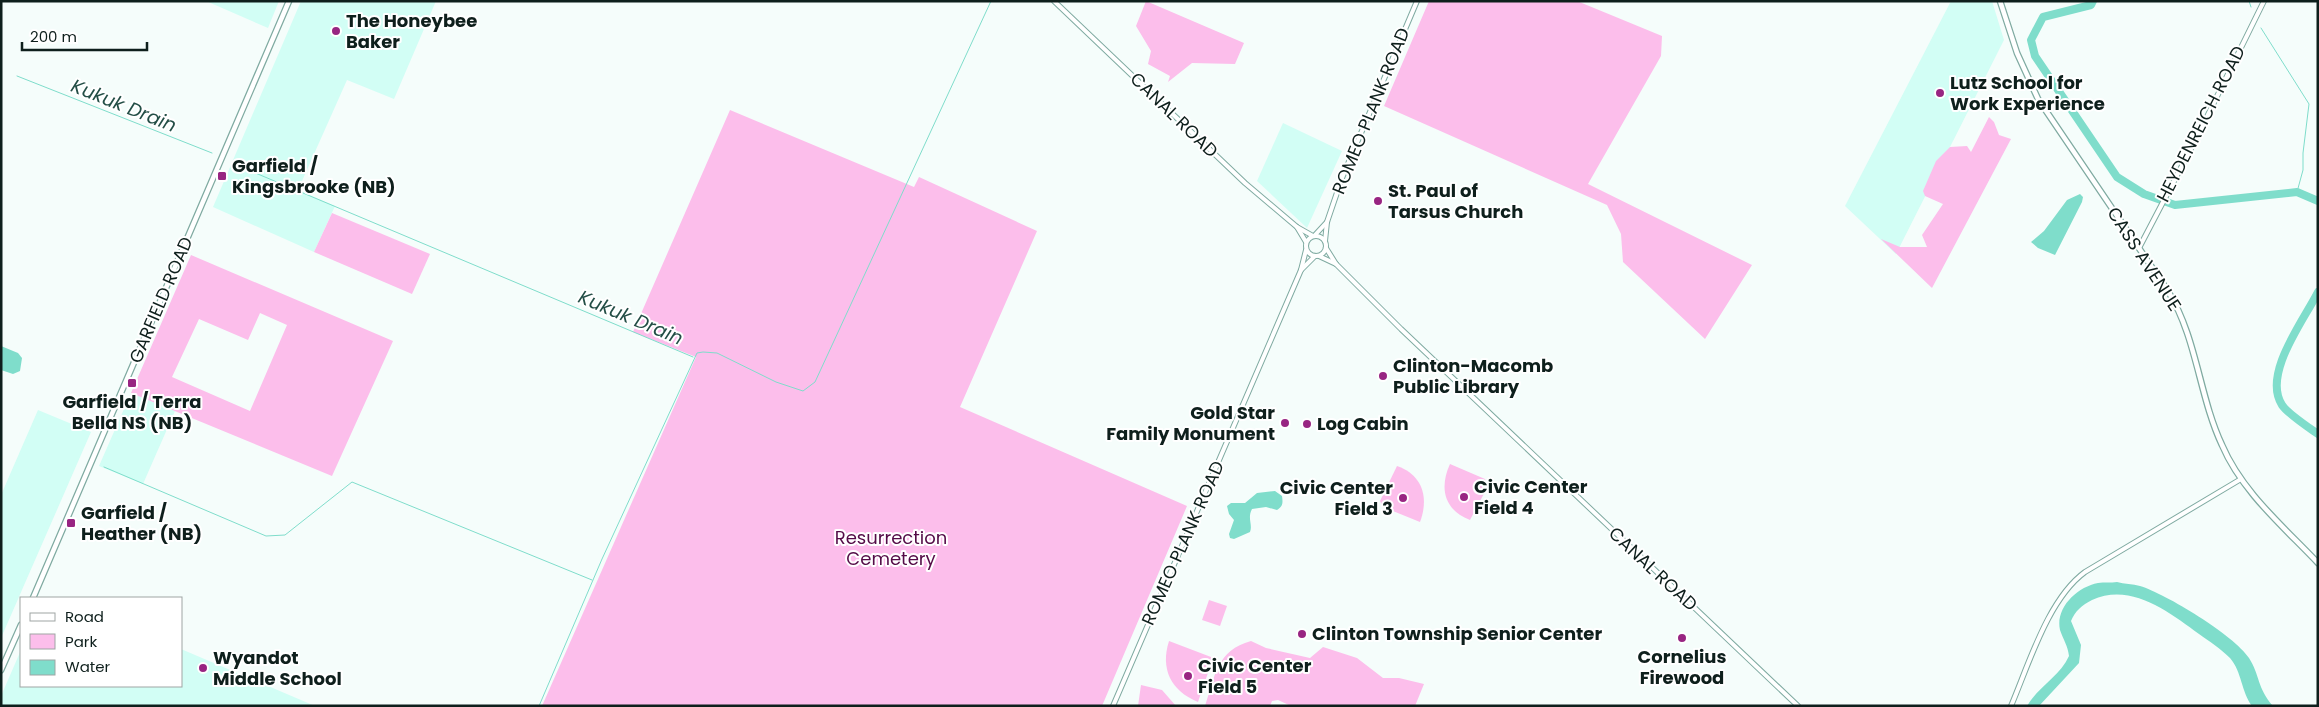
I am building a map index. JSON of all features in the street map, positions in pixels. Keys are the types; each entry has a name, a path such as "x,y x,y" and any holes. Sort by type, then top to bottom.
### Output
{"main road":[{"name":"GARFIELD ROAD","path":"33,597 289,1"},
{"name":"CASS AVENUE","path":"2000,1 2016,53 2038,99 2180,312 2215,430 2227,458 2241,479 2318,563"},
{"path":"1,670 20,627"}],"street":[{"name":"CANAL ROAD","path":"1054,1 1245,183 1297,227 1314,236"},
{"name":"ROMEO PLANK ROAD","path":"1325,241 1327,222 1342,178 1417,1"},
{"name":"HEYDENREICH ROAD","path":"2139,248 2264,1"},
{"name":"ROMEO PLANK ROAD","path":"1314,236 1327,222"},
{"name":"CANAL ROAD","path":"1297,227 1306,242"},
{"path":"1314,236 1321,237 1325,241 1326,248 1317,256 1306,250 1306,242 1314,236"},
{"name":"CANAL ROAD","path":"1326,248 1336,264 1408,336 1798,706"},
{"name":"ROMEO PLANK ROAD","path":"1112,706 1301,270 1306,250"},
{"name":"CANAL ROAD","path":"1317,256 1336,264"},
{"name":"ROMEO PLANK ROAD","path":"1301,270 1317,256"},
{"path":"2011,706 2052,611 2071,584 2085,572 2241,479"}],"shaded area":[{"path":"206,1 279,1 268,28"},
{"path":"301,1 436,1 394,99 347,80 298,190 335,206 314,252 213,207"},
{"name":"Lutz School for Work Experience","path":"1951,1 1992,1 2004,40 1896,254 1845,206"},
{"path":"1283,123 1342,151 1307,228 1257,181"},
{"path":"131,393 175,411 143,484 99,466"},
{"path":"38,410 91,432 1,638 1,495"},
{"name":"Wyandot Middle School","path":"182,649 315,706 1,705 1,696 20,652 20,687 182,687"}],"green space":[{"path":"1146,1 1244,43 1235,64 1192,63 1168,82 1170,76 1148,64 1151,51 1136,26"},
{"path":"1429,1 1577,1 1662,36 1661,56 1588,184 1752,265 1705,339 1623,262 1621,234 1607,205 1384,106"},
{"name":"Resurrection Cemetery","path":"730,110 914,187 919,177 1037,231 960,407 1187,506 1102,706 542,706 696,357 633,332"},
{"path":"1989,117 1994,122 1999,135 2011,139 1932,288 1881,239 1900,247 1927,247 1922,235 1943,204 1925,196 1923,191 1936,161 1950,147 1967,146 1971,152"},
{"path":"332,213 430,254 412,294 314,252"},
{"path":"191,255 393,341 332,476 131,393","holes":["260,313 287,325 250,411 172,377 199,319 248,340"]},
{"name":"Civic Center Field 4","path":"1450,464 1485,479 1488,486 1470,520 1454,510 1446,497 1445,481"},
{"name":"Civic Center Field 3","path":"1397,466 1413,475 1422,488 1424,504 1420,522 1383,507 1380,501"},
{"path":"1209,600 1227,606 1220,626 1202,620"},
{"name":"Civic Center Field 5","path":"1169,641 1211,657 1212,661 1198,702 1181,692 1170,678 1166,661"},
{"path":"1251,641 1266,648 1310,658 1323,647 1357,658 1383,678 1399,678 1424,684 1415,706 1291,706 1278,700 1272,701 1270,706 1205,706 1215,675 1224,658 1240,645"},
{"path":"1141,685 1162,690 1176,706 1138,706"}],"water":[{"path":"2080,194 2083,197 2082,202 2055,255 2038,248 2031,242 2044,231 2067,200"},
{"path":"1,346 18,353 22,358 20,371 13,374 1,370"},
{"path":"1275,491 1282,496 1281,506 1277,510 1266,507 1252,509 1250,532 1234,539 1230,538 1229,534 1234,520 1229,514 1227,506 1231,503 1245,503 1257,493"},
{"path":"2117,582 2140,586 2166,597 2199,616 2229,638 2249,658 2264,693 2273,706 2252,706 2234,663 2230,658 2175,617 2149,602 2135,597 2107,595 2082,606 2071,621 2081,645 2079,663 2039,706 2027,706 2060,670 2069,656 2059,622 2064,607 2069,600 2090,585"}],"waterway":[{"path":"539,706 602,559 697,353 717,353 776,382 803,391 815,382 991,1"},
{"path":"2093,1 2091,5 2043,17 2031,40 2035,56 2117,177 2144,194 2175,205 2297,192 2318,201"},
{"path":"2249,1 2251,7"},
{"path":"2261,28 2309,104 2303,153 2303,170 2297,192"},
{"name":"Kukuk Drain","path":"17,76 212,153"},
{"name":"Kukuk Drain","path":"234,164 693,357"},
{"path":"2318,292 2287,347 2277,378 2277,392 2282,405 2293,416 2318,434"},
{"path":"104,467 266,536 285,535 352,482 592,580"}],"place":[{"name":"The Honeybee Baker","path":"336,31"},
{"name":"Lutz School for Work Experience","path":"1940,93"},
{"name":"Garfield / Kingsbrooke (NB)","path":"222,176"},
{"name":"St. Paul of Tarsus Church","path":"1378,201"},
{"name":"Clinton-Macomb Public Library","path":"1383,376"},
{"name":"Garfield / Terra Bella NS (NB)","path":"132,383"},
{"name":"Gold Star Family Monument","path":"1285,423"},
{"name":"Log Cabin","path":"1307,424"},
{"name":"Civic Center Field 4","path":"1464,497"},
{"name":"Civic Center Field 3","path":"1403,498"},
{"name":"Garfield / Heather (NB)","path":"71,523"},
{"name":"Clinton Township Senior Center","path":"1302,634"},
{"name":"Cornelius Firewood","path":"1682,638"},
{"name":"Wyandot Middle School","path":"203,668"},
{"name":"Civic Center Field 5","path":"1188,676"}]}
